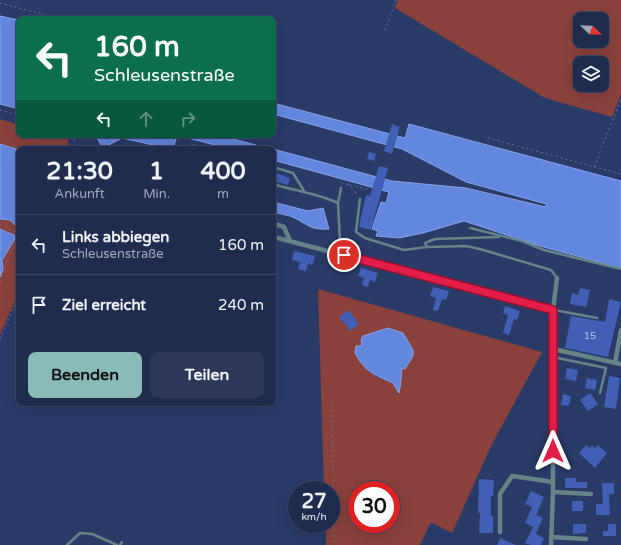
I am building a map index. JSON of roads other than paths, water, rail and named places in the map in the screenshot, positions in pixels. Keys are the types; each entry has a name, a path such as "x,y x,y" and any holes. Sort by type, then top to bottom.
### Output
{"street":[{"path":"290,240 553,310"},
{"path":"551,545 553,492 553,310 557,278"},
{"path":"615,363 621,330"},
{"path":"553,349 621,364"},
{"path":"500,532 500,494 512,476 553,482"},
{"path":"553,492 591,494"},
{"path":"551,537 586,539"}],"lane":[{"path":"276,168 293,173 304,191"},
{"path":"276,185 329,198 338,203"},
{"path":"342,188 338,203 340,242 344,255"},
{"path":"360,199 356,232 365,238 404,250 427,247 466,246 551,270 557,278"},
{"path":"470,228 522,241 544,250 621,269"},
{"path":"427,247 425,243 435,239 502,237"},
{"path":"553,310 597,318"},
{"path":"553,357 606,368 600,393"},
{"path":"67,545 80,533 92,534 120,544"}],"water":[{"path":"0,16 16,19 16,108 0,104"},
{"path":"276,104 405,138 409,124 621,181 621,268 540,246 464,221 423,233 399,238 376,236 378,231 372,229 381,202 386,203 389,192 276,161 276,150 392,181 466,188 546,207 546,204 466,182 402,149 276,115"},
{"path":"97,138 122,138 107,146 102,146"},
{"path":"122,138 176,138 174,146 158,146"},
{"path":"188,138 229,138 260,146 219,146"},
{"path":"0,144 16,149 16,226 10,220 0,219"},
{"path":"276,203 308,211 323,208 329,229 314,228 293,217 276,213"},
{"path":"0,229 14,235 15,239 2,260 3,269 0,277"},
{"path":"388,328 403,333 413,350 413,356 405,369 402,368 399,393 393,383 375,375 367,369 355,353 356,346 362,346 361,340 363,336"}]}
